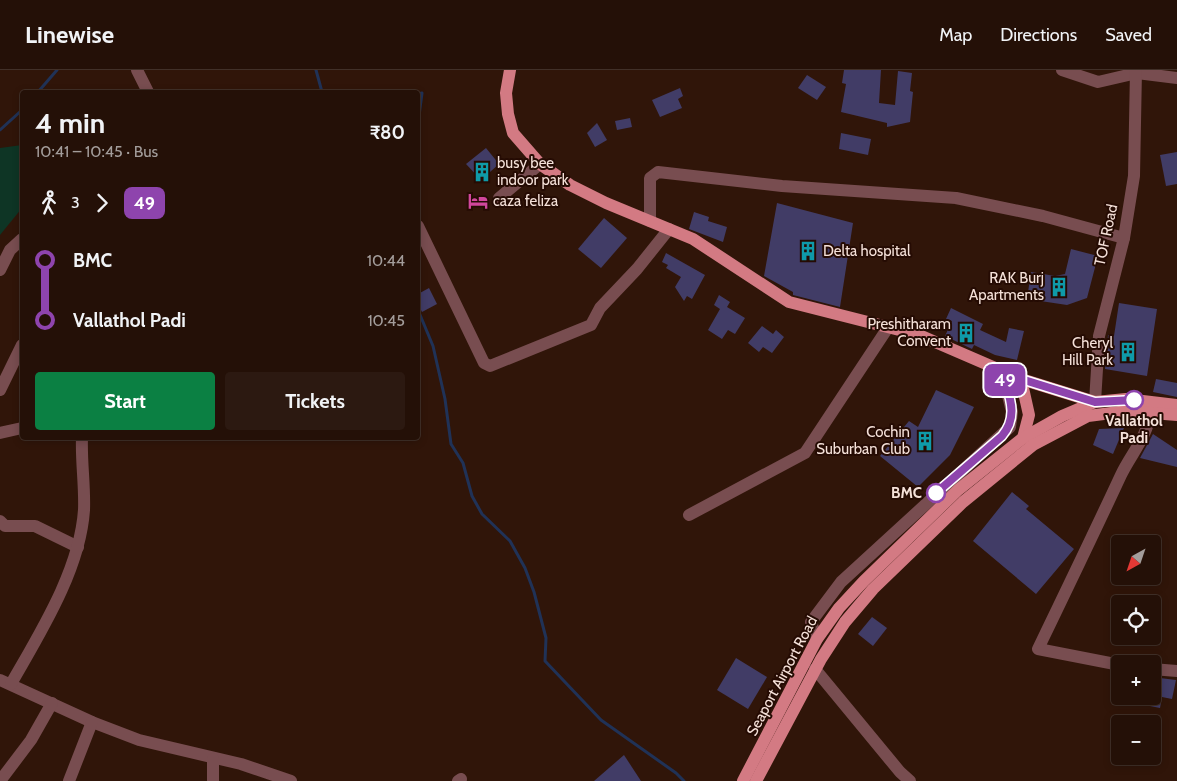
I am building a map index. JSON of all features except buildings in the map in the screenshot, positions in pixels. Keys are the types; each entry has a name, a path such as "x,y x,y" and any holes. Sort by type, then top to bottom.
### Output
{"main road":[{"path":"510,70 506,93 508,114 513,133 540,164 570,185 693,239 790,302 919,335 1021,379 1098,408"},
{"path":"1021,379 1029,414 1023,438"},
{"path":"1051,389 1076,416"},
{"name":"Seaport Airport Road","path":"743,781 817,640 840,608 864,580 958,490 1023,438 1076,416 1126,399 1177,405"},
{"name":"Seaport Airport Road","path":"1098,408 1177,416"},
{"name":"Seaport Airport Road","path":"756,781 815,669 845,622 873,589 930,532 1003,467 1076,416"}],"street":[{"path":"137,70 147,90"},
{"path":"1062,70 1098,82 1136,72 1177,78"},
{"name":"TOF Road","path":"1098,408 1099,336 1124,238 1134,176 1136,72"},
{"path":"500,198 540,164"},
{"path":"650,221 650,178 658,172 782,186 956,198 1043,216 1124,238"},
{"path":"420,230 484,363 490,366 591,325 600,308 637,269 669,229"},
{"path":"0,270 10,250 20,241"},
{"path":"689,515 805,453 889,326"},
{"path":"0,390 20,349"},
{"path":"817,640 811,622 841,582 1010,427 1012,412 1002,370"},
{"path":"1111,663 1038,649 1124,470 1141,441 1149,421 1150,412"},
{"path":"0,433 20,428"},
{"path":"82,440 84,509 78,546 48,616 5,682 92,722 140,740 213,759 241,764 286,780"},
{"path":"0,522 5,526 35,526 78,546"},
{"path":"815,669 900,772 910,781"},
{"path":"1161,669 1177,671"},
{"path":"0,781 31,740 52,703"},
{"path":"69,781 92,722"},
{"path":"213,759 213,781"}],"green space":[{"path":"20,145 20,210 0,235 0,148"}],"waterway":[{"path":"40,90 57,70"},
{"path":"316,70 321,90"},
{"path":"420,94 422,93 420,108"},
{"path":"0,130 20,112"},
{"path":"420,315 433,346 445,399 451,444 463,463 472,496 482,514 510,541 525,568 534,592 546,638 545,661 601,720 676,773 684,781"}],"bus line":[{"name":"49","path":"936,493 965,466 991,446 1010,427 1013,420 1012,412 1002,370 1021,379 1095,402 1134,400"}],"place":[{"name":"busy bee indoor park","path":"482,172"},
{"name":"caza feliza","path":"478,201"},
{"name":"Delta hospital","path":"808,251"},
{"name":"RAK Burj Apartments","path":"1059,287"},
{"name":"Preshitharam Convent","path":"966,333"},
{"name":"Cheryl Hill Park","path":"1128,352"},
{"name":"Vallathol Padi","path":"1134,400"},
{"name":"Cochin Suburban Club","path":"925,441"},
{"name":"BMC","path":"936,493"}]}
